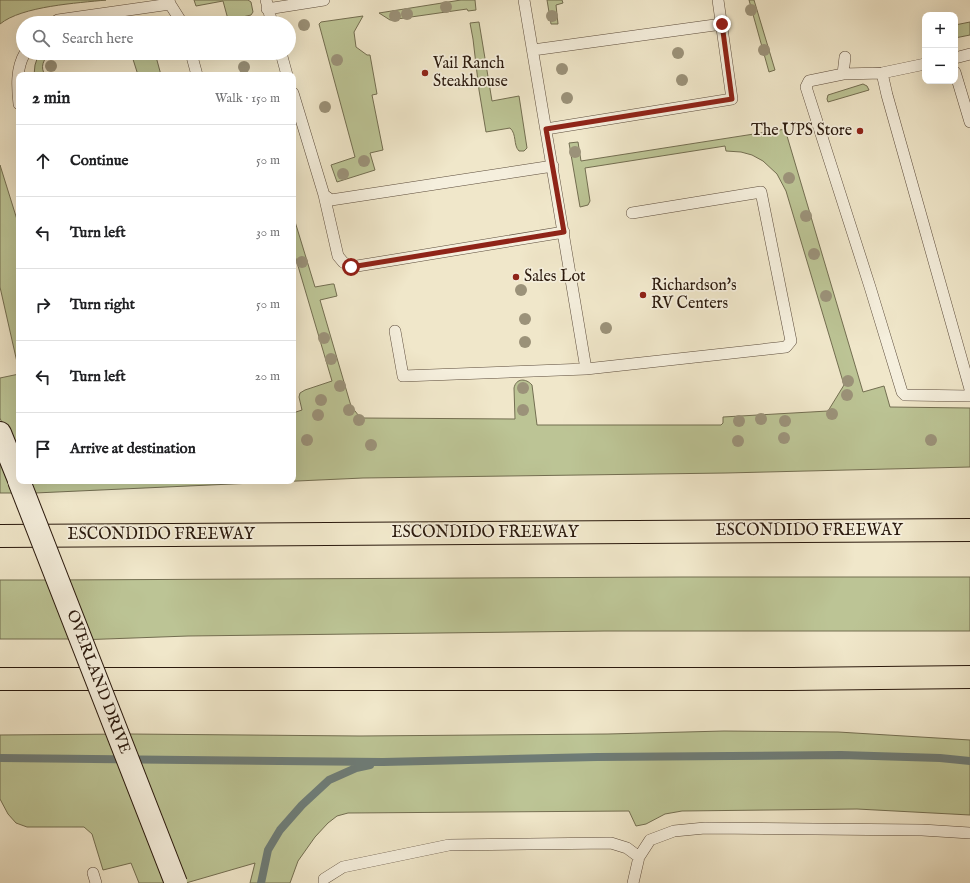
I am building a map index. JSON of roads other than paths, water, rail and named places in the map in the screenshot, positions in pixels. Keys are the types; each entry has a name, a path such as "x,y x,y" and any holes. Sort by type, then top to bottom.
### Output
{"highway":[{"path":"914,530 970,521"},
{"name":"ESCONDIDO FREEWAY","path":"0,536 970,530"},
{"path":"923,677 970,692"},
{"path":"0,680 792,679 970,677"}],"main road":[{"name":"OVERLAND DRIVE","path":"0,433 16,473"},
{"name":"OVERLAND DRIVE","path":"20,484 176,883"}],"lane":[{"path":"270,16 266,4 324,0"},
{"path":"524,0 586,369"},
{"path":"546,129 732,99 718,0"},
{"path":"83,16 170,2 178,16"},
{"path":"533,50 722,24"},
{"path":"958,57 970,54"},
{"path":"843,74 845,57"},
{"path":"19,72 22,60"},
{"path":"194,60 196,72"},
{"path":"283,60 287,72"},
{"path":"922,65 882,73 843,74 809,81 806,87 902,392 906,395 970,396"},
{"path":"882,73 887,96 970,389"},
{"path":"958,82 970,122"},
{"path":"296,103 324,195 338,256 343,262 351,267 564,232"},
{"path":"324,195 331,200 553,166"},
{"path":"395,331 403,376 586,369 786,347 791,342 761,192 632,214"},
{"path":"633,883 639,857 650,840 674,831 705,828 922,830 970,833"},
{"path":"324,883 324,879 343,867 448,844 611,843 627,848 639,857"}],"waterway":[{"path":"0,758 383,762 597,757 841,755 940,758 970,761"},
{"path":"261,883 268,850 280,830 302,805 329,780 356,768 370,765"}],"place":[{"name":"Vail Ranch Steakhouse","path":"425,73"},
{"name":"The UPS Store","path":"860,131"},
{"name":"Sales Lot","path":"516,277"},
{"name":"Richardson's RV Centers","path":"643,295"}]}
